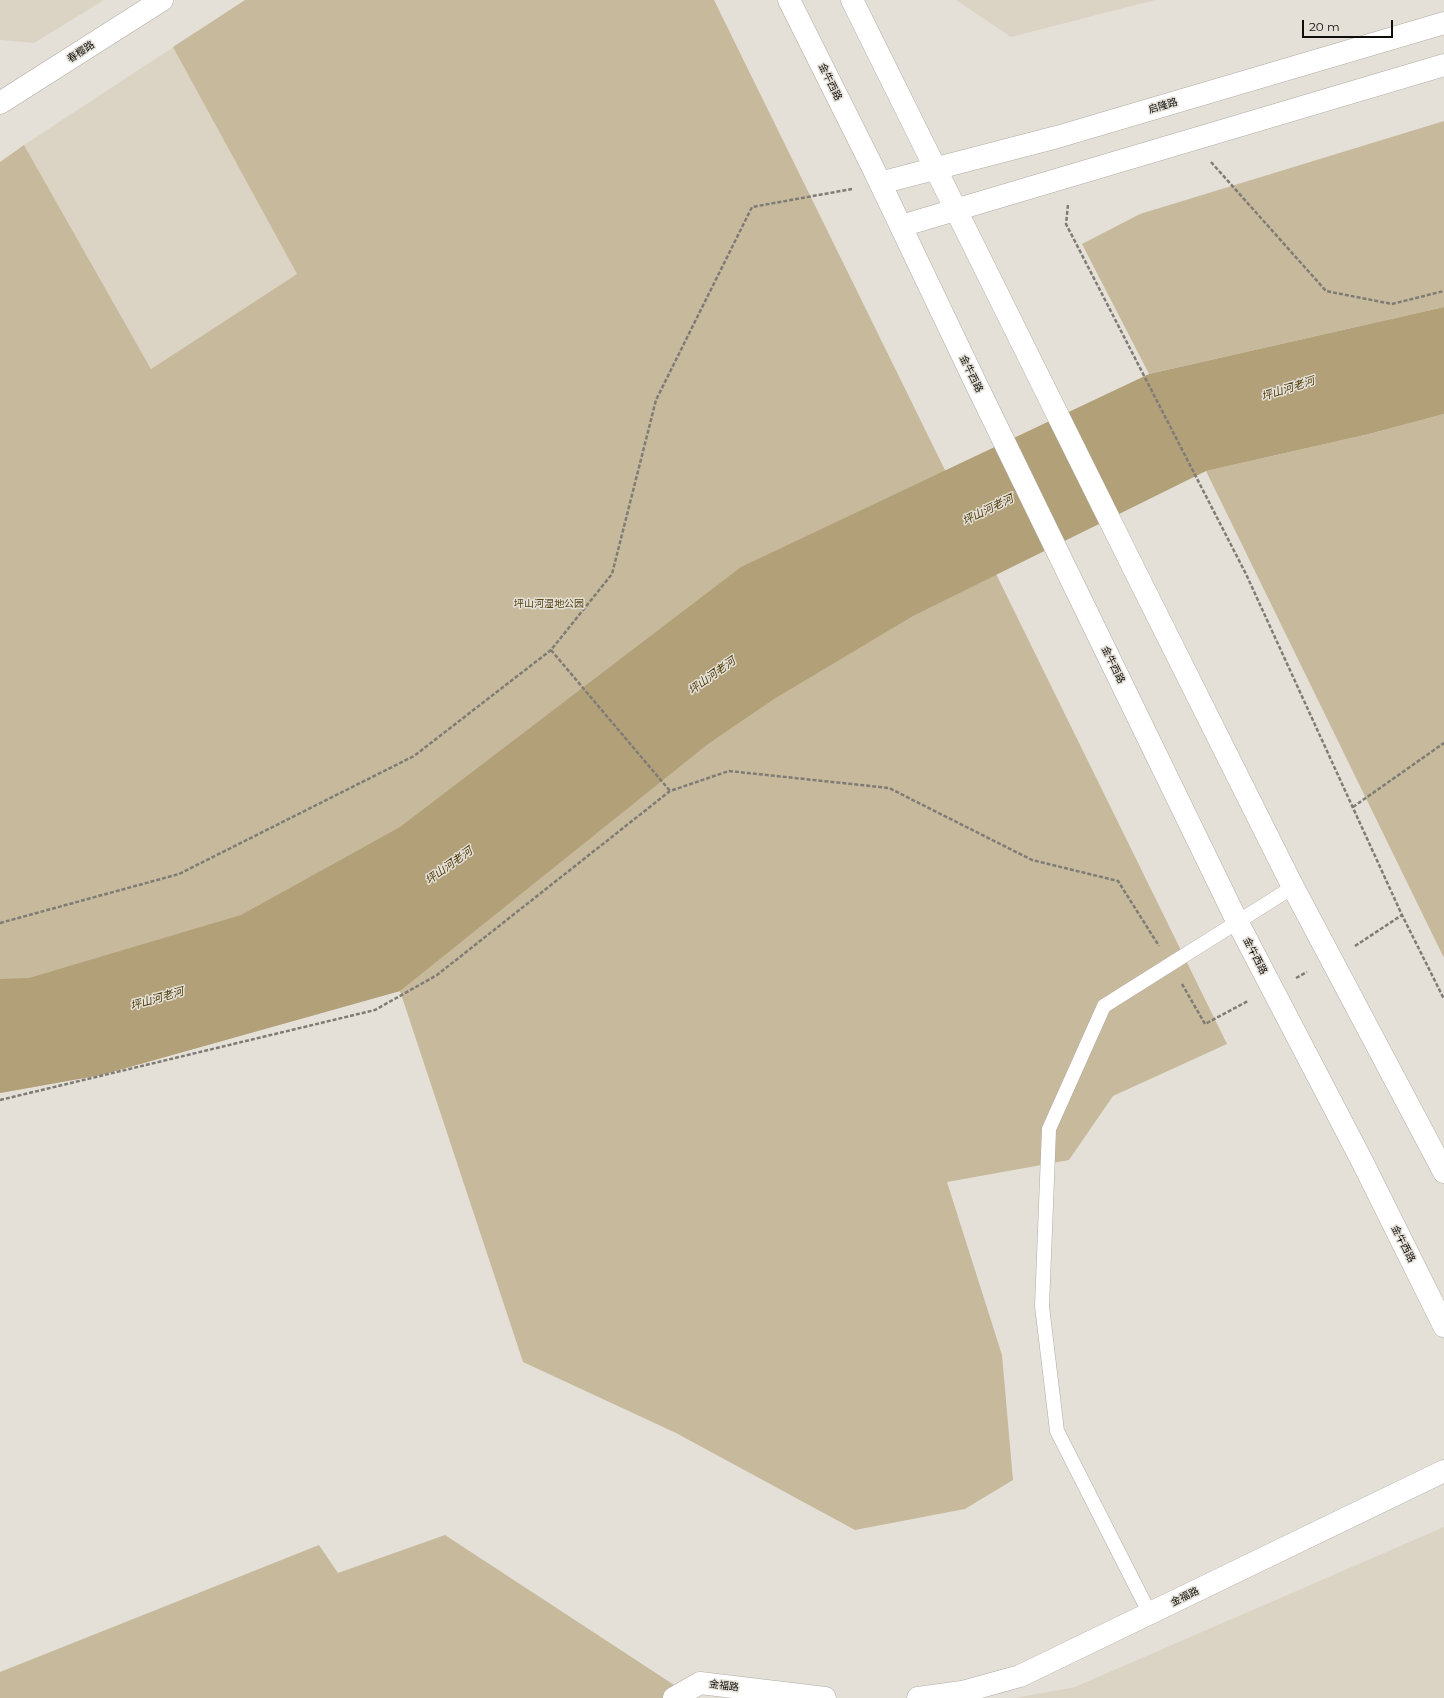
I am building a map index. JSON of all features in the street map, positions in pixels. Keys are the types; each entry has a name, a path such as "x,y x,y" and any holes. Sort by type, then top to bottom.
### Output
{"main road":[{"name":"春樱路","path":"0,104 162,0"},
{"name":"金牛西路","path":"789,0 901,226 1237,922 1362,1160 1444,1326"},
{"path":"852,0 1293,887 1444,1172"},
{"name":"启隆路","path":"880,183 1057,136 1444,23"},
{"path":"901,226 1444,65"},
{"name":"金福路","path":"918,1698 962,1692 1020,1676 1444,1471"},
{"name":"金福路","path":"674,1698 700,1683 825,1698"}],"lane":[{"path":"1150,1614 1057,1431 1042,1306 1049,1129 1104,1006 1293,887"}],"path":[{"path":"1192,140 1326,291 1392,304 1444,291"},
{"path":"1069,176 1066,224 1246,574 1402,915 1444,999"},
{"path":"0,923 179,874 414,756 551,650 612,574 656,400 752,207 880,183"},
{"path":"551,650 670,791"},
{"path":"1353,807 1444,742"},
{"path":"0,1100 375,1010 437,975 670,791 729,771 889,788 1032,860 1118,881"}],"shaded area":[{"path":"0,0 104,0 34,43 0,40"},
{"path":"956,0 1155,0 1011,37"},
{"path":"175,46 297,274 151,369 24,145"},
{"path":"1444,1527 1444,1698 1015,1698 1075,1687"}],"green space":[{"name":"坪山河湿地公园","path":"245,0 714,0 1227,1044 1113,1096 1069,1160 947,1182 1002,1355 1013,1480 965,1509 855,1530 676,1433 523,1362 400,991 101,1075 0,1093 0,162 24,145 151,369 297,274 173,47"},
{"path":"1444,121 1444,307 1149,374 1082,244 1140,214"},
{"path":"1444,414 1444,958 1206,471 1369,434"},
{"path":"445,1535 694,1698 0,1698 0,1672 319,1545 338,1573"}],"water":[{"name":"坪山河老河","path":"1444,307 1444,414 1369,434 1206,471 913,616 774,699 708,744 400,991 101,1075 0,1093 0,979 29,978 241,915 400,827 741,567 1149,374"}]}
